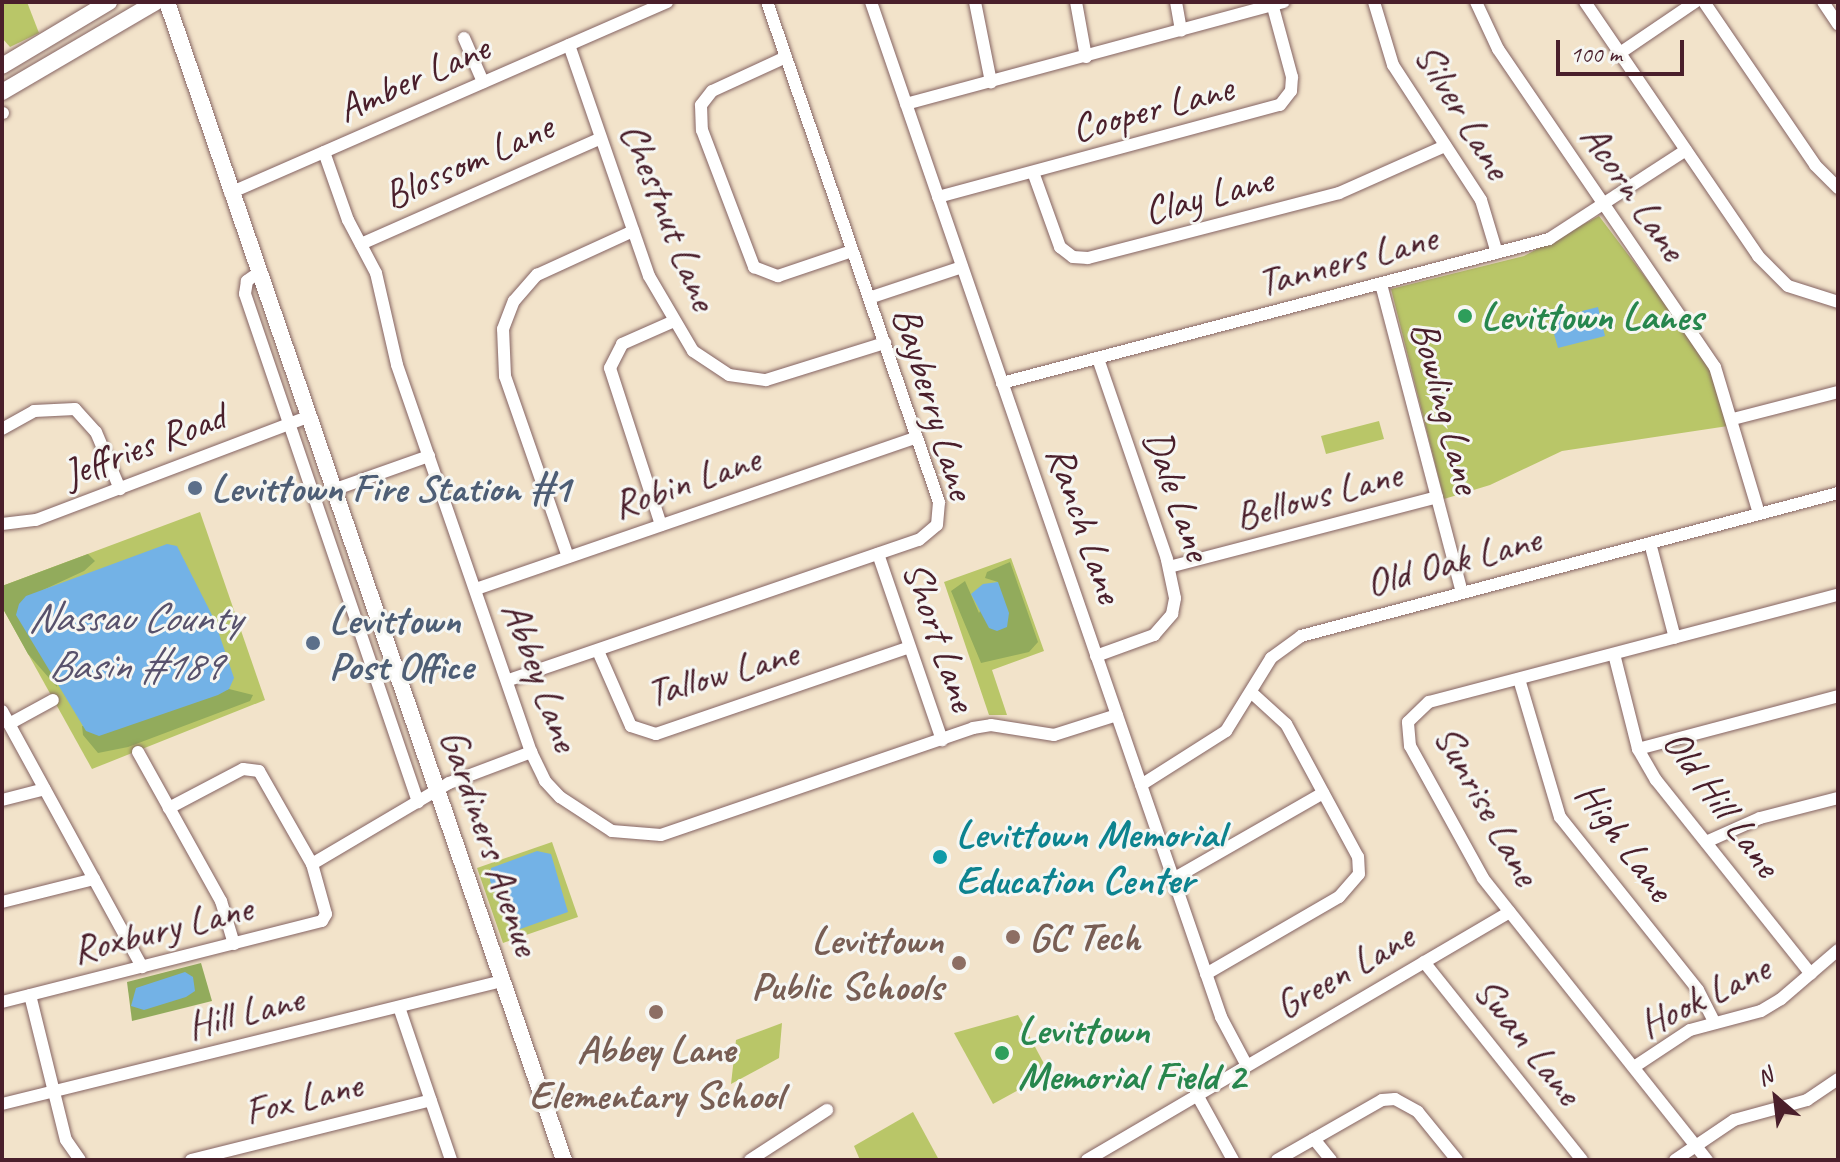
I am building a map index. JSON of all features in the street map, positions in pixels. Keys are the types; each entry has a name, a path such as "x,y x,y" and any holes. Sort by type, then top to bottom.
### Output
{"main road":[{"path":"2,66 109,2"},
{"path":"2,92 156,2"},
{"name":"Gardiners Avenue","path":"167,2 564,1160"}],"street":[{"name":"Amber Lane","path":"230,193 667,2"},
{"name":"Bayberry Lane","path":"509,680 919,540 937,525 939,502 767,2"},
{"name":"Ranch Lane","path":"871,2 1206,974 1246,1064"},
{"path":"975,2 991,82"},
{"path":"1076,2 1086,57"},
{"path":"1176,2 1181,31"},
{"name":"Silver Lane","path":"1374,2 1393,65 1481,200 1497,253"},
{"name":"Acorn Lane","path":"1476,2 1498,49 1715,367 1759,514"},
{"path":"1585,2 1775,277 1807,296 1838,302"},
{"path":"1620,53 1695,2"},
{"path":"1704,2 1815,165 1838,188"},
{"path":"1823,2 1838,24"},
{"path":"906,104 1278,4"},
{"name":"Cooper Lane","path":"938,197 1280,105 1291,91 1292,77 1278,4"},
{"path":"464,38 483,82"},
{"name":"Chestnut Lane","path":"569,45 649,276 674,321 704,361 752,380 793,375 885,343"},
{"path":"786,57 712,91 701,105 702,130 754,267 778,276 852,251"},
{"name":"Blossom Lane","path":"361,244 601,138"},
{"name":"Clay Lane","path":"1033,172 1060,247 1073,257 1088,258 1339,193 1445,146"},
{"name":"Tanners Lane","path":"1002,383 1497,253 1562,233 1686,150"},
{"name":"Abbey Lane","path":"324,152 376,273 397,365 509,680 531,752 545,781 560,797 612,831 641,837 681,829 991,725 1054,735 1117,715"},
{"path":"568,557 505,376 503,329 514,301 537,275 633,231"},
{"path":"869,298 962,267"},
{"name":"Gardiners Avenue","path":"258,273 247,281 245,294 418,802"},
{"name":"Bowling Lane","path":"1381,284 1462,592"},
{"path":"661,525 610,368 622,344 674,321"},
{"name":"Dale Lane","path":"1096,656 1147,639 1164,627 1175,598 1169,567 1098,359"},
{"path":"1733,419 1838,392"},
{"path":"2,429 41,409 75,409 96,432 120,489"},
{"name":"Jeffries Road","path":"2,524 36,520 307,417"},
{"name":"Robin Lane","path":"476,589 917,437"},
{"path":"333,490 429,456"},
{"name":"Old Oak Lane","path":"1141,785 1215,741 1251,692 1271,658 1301,636 1838,493"},
{"name":"Bellows Lane","path":"1169,567 1437,497"},
{"path":"1650,543 1675,638"},
{"name":"Short Lane","path":"878,554 942,740"},
{"name":"Sunrise Lane","path":"1707,1160 1470,858 1406,731 1413,714 1429,702 1838,595"},
{"name":"Tallow Lane","path":"598,651 631,726 656,734 910,647"},
{"name":"Old Hill Lane","path":"1614,654 1638,749 1706,842 1811,974"},
{"name":"High Lane","path":"1519,679 1560,817 1698,990 1715,1023"},
{"path":"1206,974 1354,885 1358,857 1286,724 1251,692"},
{"path":"1638,749 1838,696"},
{"path":"9,724 53,700"},
{"path":"2,711 142,967"},
{"path":"138,752 221,901 234,944"},
{"path":"169,808 254,767 312,864 437,791 531,752"},
{"path":"2,800 45,789"},
{"path":"1173,879 1323,793"},
{"path":"1706,842 1740,825 1838,798"},
{"name":"Roxbury Lane","path":"2,1002 322,921 324,906 312,864"},
{"path":"2,902 94,879"},
{"name":"Green Lane","path":"1087,1160 1196,1093 1510,912"},
{"name":"Hook Lane","path":"1634,1067 1673,1038 1761,1011 1838,950"},
{"name":"Swan Lane","path":"1424,962 1582,1160"},
{"name":"Hill Lane","path":"2,1104 502,981"},
{"path":"30,995 66,1140 80,1160"},
{"path":"399,1007 451,1160"},
{"path":"1675,1160 1734,1120 1807,1100 1838,1079"},
{"path":"1196,1093 1233,1160"},
{"path":"1277,1160 1382,1100 1395,1099 1418,1112 1457,1160"},
{"name":"Fox Lane","path":"191,1160 431,1100"},
{"path":"750,1160 827,1110"},
{"path":"1314,1139 1331,1160"},
{"path":"771,1147 776,1160"}],"green space":[{"path":"2,2 27,2 39,33 10,47 2,38"},
{"path":"1599,216 1714,368 1728,426 1562,451 1490,485 1444,499 1391,289 1524,256"},
{"path":"1379,421 1384,439 1326,454 1321,436"},
{"name":"Nassau County Basin #189","path":"200,512 265,700 92,769 2,607 2,586"},
{"path":"88,554 95,561 84,571 43,590 57,687 28,654 2,607 2,586"},
{"path":"1011,558 1044,651 992,670 1007,715 989,715 944,582"},
{"path":"1010,562 1038,642 1029,652 981,663 951,591 965,581 979,613 998,582 985,578 987,572"},
{"path":"229,689 253,695 250,701 128,747 98,753 83,735 82,726 106,727"},
{"path":"552,842 578,917 503,943 477,868"},
{"path":"201,963 212,1001 132,1021 127,982"},
{"name":"Levittown Memorial Field 2","path":"1018,1015 1049,1073 993,1104 954,1033"},
{"path":"782,1023 779,1058 731,1084 736,1040"},
{"path":"913,1112 939,1160 860,1160 854,1146"}],"water":[{"path":"1598,307 1605,336 1558,348 1550,320 1579,312 1583,317 1582,311"},
{"name":"Nassau County Basin #189","path":"167,544 177,546 214,619 234,678 229,689 218,695 99,736 86,731 16,615 19,604 26,596"},
{"path":"998,582 1009,613 1007,627 997,631 989,628 971,594 983,584"},
{"path":"537,851 551,854 568,912 512,932 490,881 491,868"},
{"path":"185,972 193,977 195,991 186,997 144,1010 131,1006 136,988"}],"place":[{"name":"Levittown Lanes","path":"1465,316"},
{"name":"Levittown Fire Station #1","path":"195,488"},
{"name":"Levittown Post Office","path":"313,643"},
{"name":"Levittown Memorial Education Center","path":"940,857"},
{"name":"GC Tech","path":"1013,937"},
{"name":"Levittown Public Schools","path":"959,963"},
{"name":"Abbey Lane Elementary School","path":"656,1012"},
{"name":"Levittown Memorial Field 2","path":"1002,1053"}]}
